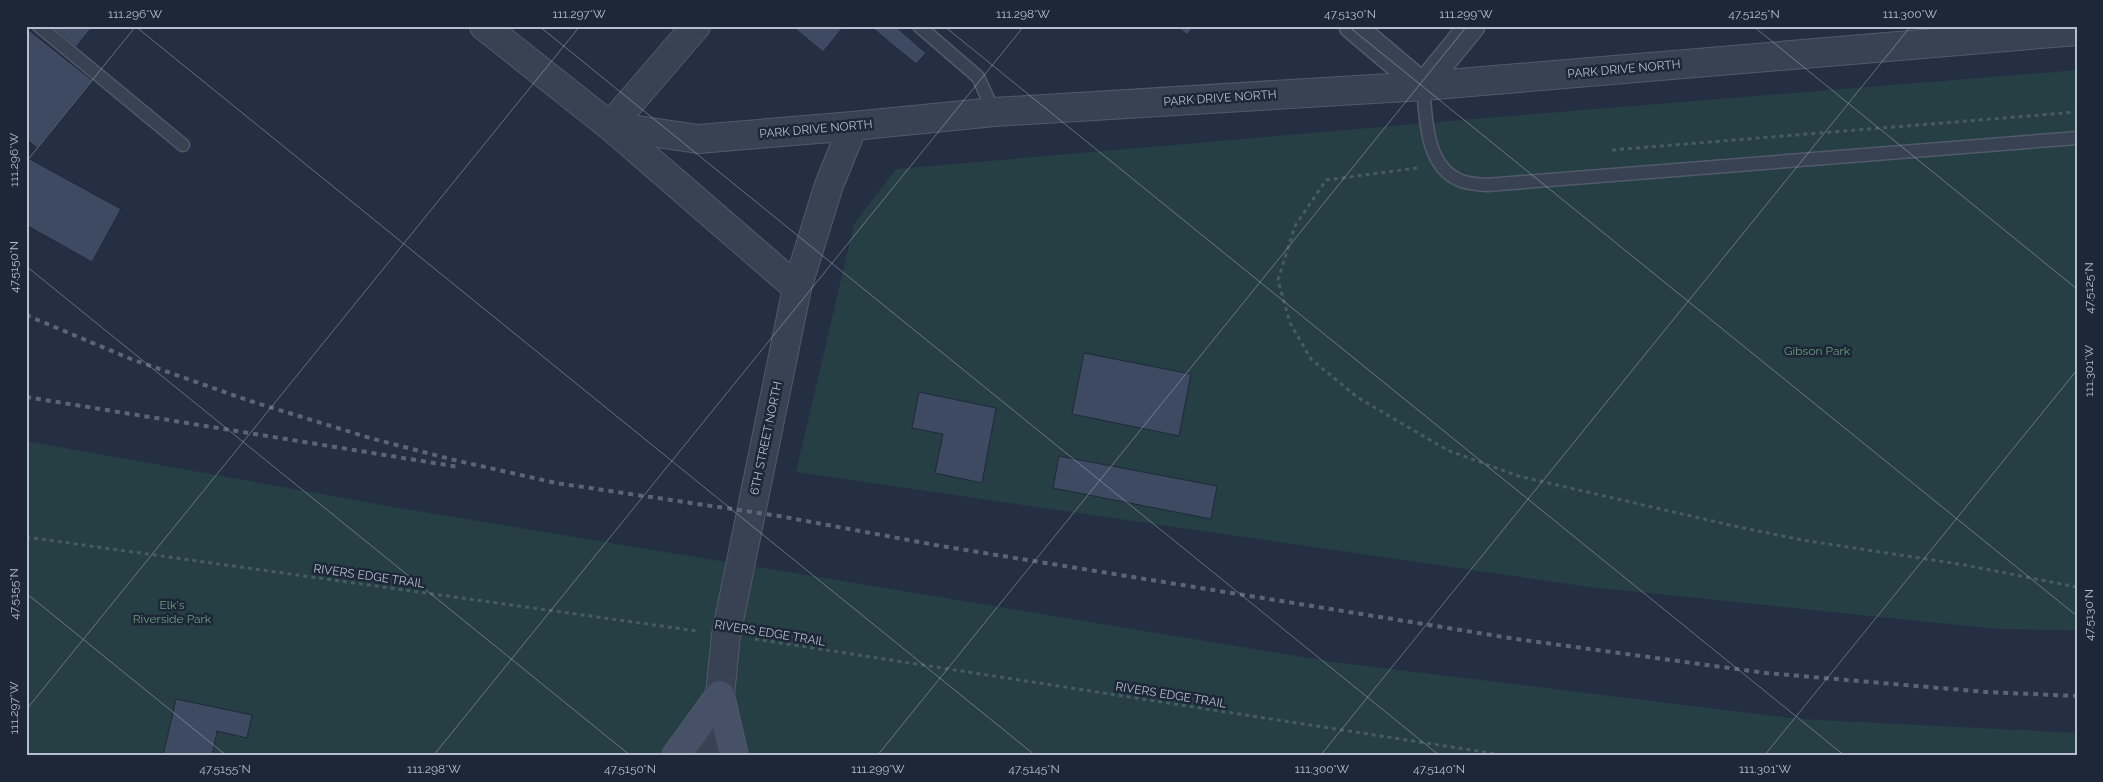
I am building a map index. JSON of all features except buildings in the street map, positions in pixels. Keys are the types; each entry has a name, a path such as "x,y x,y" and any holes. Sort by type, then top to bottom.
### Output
{"main road":[{"path":"676,756 720,695"},
{"path":"720,695 734,756"}],"street":[{"path":"484,26 610,126 797,288"},
{"path":"610,126 696,26"},
{"path":"1352,26 1423,86 1472,26"},
{"name":"PARK DRIVE NORTH","path":"610,126 698,139 994,112 1423,86 2077,31"},
{"name":"6TH STREET NORTH","path":"707,756 720,695 726,635 797,288 829,185 853,126"}],"lane":[{"path":"38,26 183,145"},
{"path":"920,26 978,76 994,112"},
{"path":"1423,86 1427,134 1440,166 1459,180 1487,186 2077,138"}],"path":[{"path":"1602,151 2077,112"},
{"path":"1440,166 1326,180 1295,226 1278,280 1290,323 1311,359 1358,397 1447,450 1518,476 1802,540 1965,565 2077,587"},
{"name":"RIVERS EDGE TRAIL","path":"26,537 726,635 1510,756"}],"green space":[{"name":"Gibson Park","path":"2077,70 2077,630 1998,629 1589,587 796,472 854,224 896,169 1485,118"},
{"name":"Elk's Riverside Park","path":"26,441 399,508 1333,662 1799,719 2077,733 2077,756 26,756"}],"railway":[{"path":"26,315 131,359 250,401 370,438 454,460 556,483 779,516 941,546 1516,639 1766,673 1986,692 2077,696"},
{"path":"26,397 459,467"}]}
